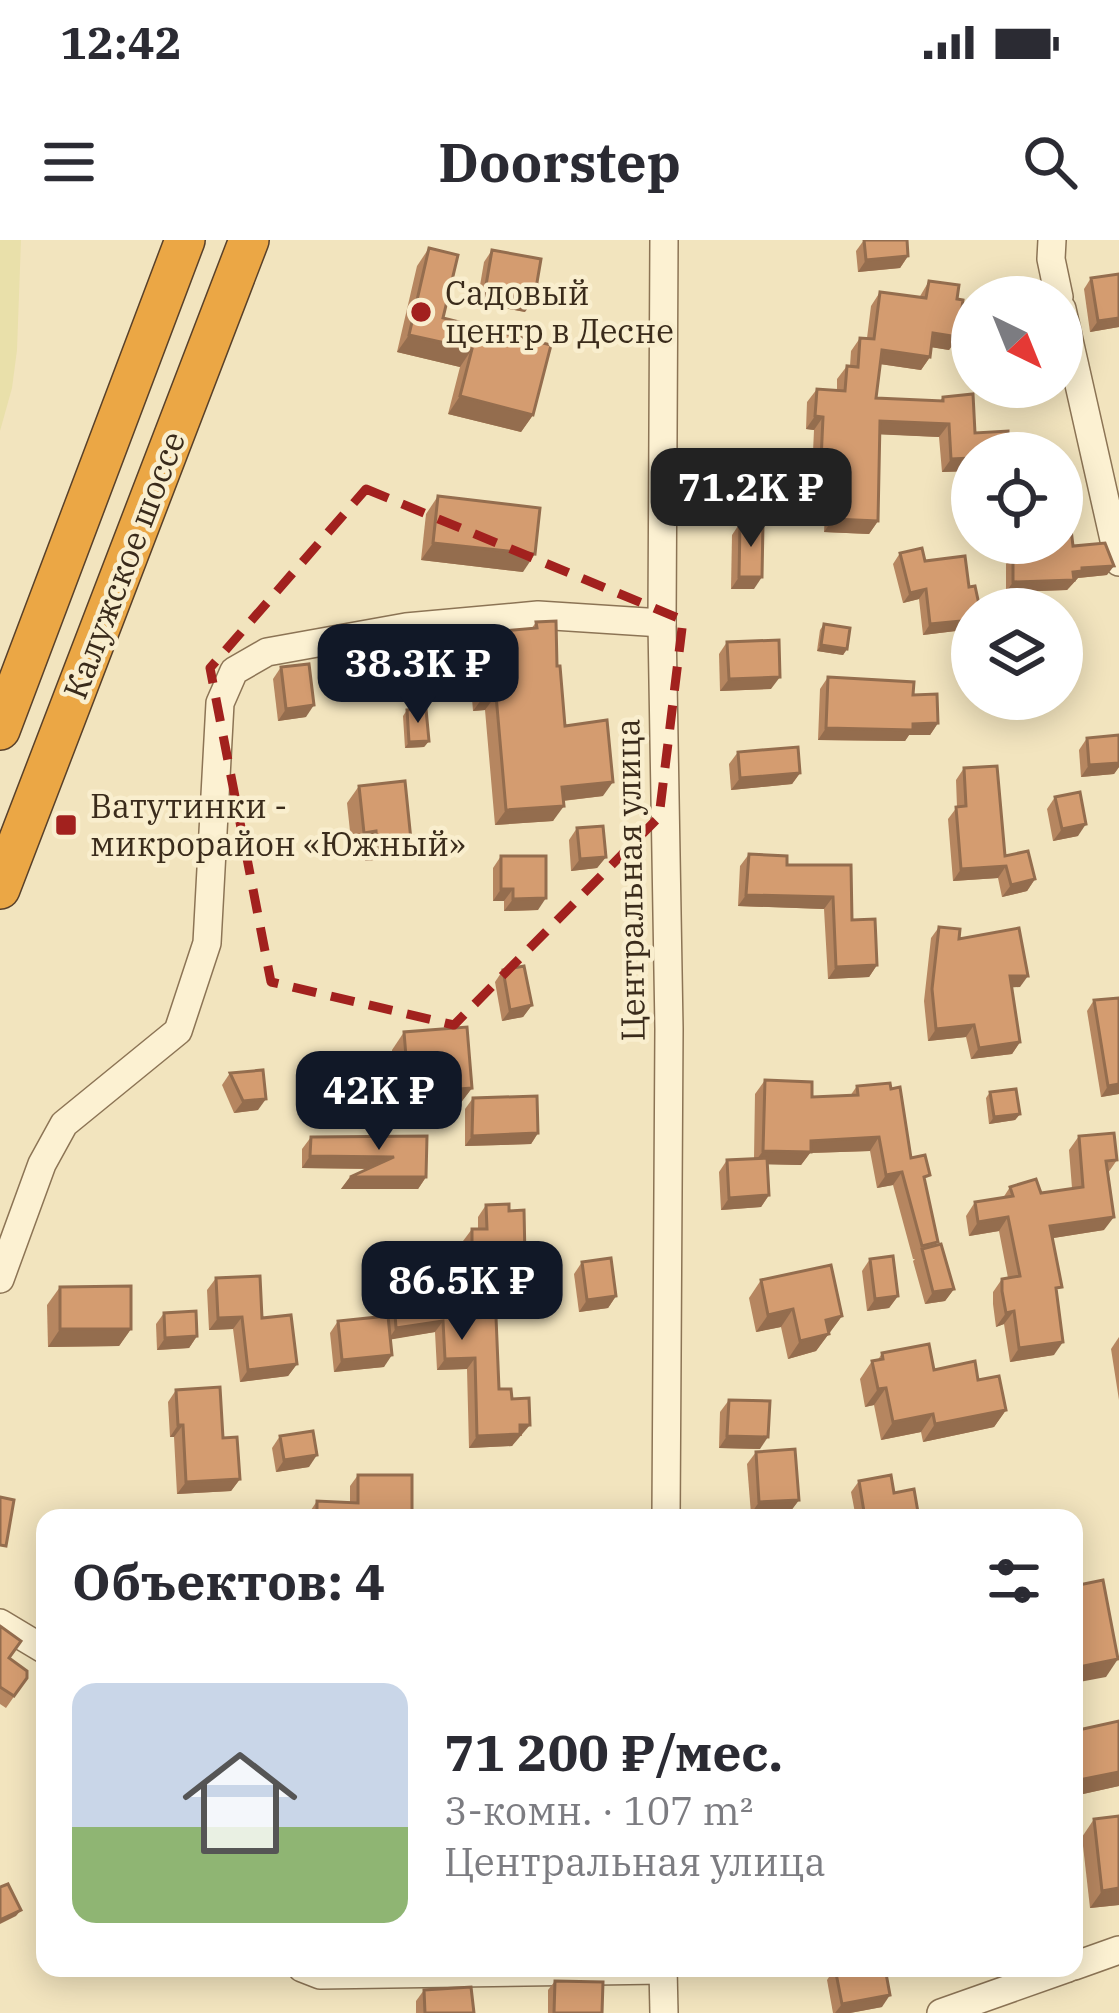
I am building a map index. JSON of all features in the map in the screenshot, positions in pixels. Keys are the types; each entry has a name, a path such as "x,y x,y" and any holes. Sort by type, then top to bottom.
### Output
{"highway":[{"name":"Калужское шоссе","path":"0,730 185,240"},
{"name":"Калужское шоссе","path":"0,889 249,240"}],"street":[{"name":"Центральная улица","path":"664,240 662,623 669,1030 666,1509"},
{"path":"1052,240 1055,276"},
{"path":"1083,402 1119,562"},
{"path":"0,1279 43,1164 64,1124 178,1031 208,943 220,703 234,671 267,652 406,627 538,615 662,623"},
{"path":"0,1624 36,1645"},
{"path":"1083,1963 1119,1950"},
{"path":"663,1977 664,2013"},
{"path":"941,2013 1043,1977"}],"highlighted area":[{"path":"366,489 683,620 659,817 454,1025 271,982 210,668"}],"shaded area":[{"path":"0,240 21,240 17,350 0,431"}],"building":[{"path":"864,240 907,240 908,256 866,260"},
{"path":"429,248 458,255 443,318 551,345 533,415 460,396 472,349 409,335"},
{"path":"492,250 541,259 534,300 485,291"},
{"path":"1119,274 1119,318 1098,321 1091,278"},
{"path":"929,281 951,284 951,336 933,333 930,357 882,350 876,398 943,401 951,396 951,408 974,408 975,432 951,432 951,459 949,424 880,421 878,521 833,519 835,483 820,483 823,417 815,416 817,389 845,391 847,366 858,367 860,338 874,339 880,292 926,298"},
{"path":"754,457 757,482 736,484 733,459"},
{"path":"438,496 540,508 535,554 433,543"},
{"path":"740,523 763,523 762,577 739,577"},
{"path":"1105,543 1114,566 1082,568 1073,572 1074,580 1013,582 1013,564 1083,564 1083,545"},
{"path":"922,548 925,561 951,558 951,564 966,564 969,587 975,588 951,588 951,622 930,624 926,589 910,593 900,553"},
{"path":"556,621 565,726 607,720 613,782 562,787 564,806 506,810 496,695 484,696 478,633 537,628 536,622"},
{"path":"824,624 850,628 847,649 821,645"},
{"path":"779,640 780,677 729,679 727,642"},
{"path":"309,664 314,705 286,709 281,667"},
{"path":"828,677 914,682 913,695 937,694 938,723 913,724 913,730 826,728"},
{"path":"426,709 429,741 409,742 407,710"},
{"path":"1119,735 1119,763 1089,765 1087,738"},
{"path":"798,747 800,773 740,778 738,752"},
{"path":"997,766 1005,856 1028,851 1035,879 1011,885 1006,866 961,869 956,807 966,806 964,768"},
{"path":"405,781 411,840 377,843 376,831 364,833 359,786"},
{"path":"1080,792 1086,824 1062,829 1055,797"},
{"path":"603,826 606,857 580,859 577,828"},
{"path":"749,854 787,856 787,865 851,865 852,920 875,919 877,965 836,967 833,897 746,895"},
{"path":"501,856 546,856 546,898 513,899 513,889 501,889"},
{"path":"939,927 960,929 959,939 1019,928 1028,976 1010,976 1020,1042 979,1048 974,1025 936,1029 932,989"},
{"path":"524,966 532,1005 510,1010 503,970"},
{"path":"1119,998 1119,1084 1108,1086 1094,1000"},
{"path":"467,1027 472,1088 409,1093 404,1032"},
{"path":"263,1070 266,1099 243,1101 230,1073"},
{"path":"765,1080 812,1082 812,1097 858,1095 857,1086 890,1083 891,1089 900,1087 911,1158 925,1155 930,1175 924,1177 938,1242 922,1246 902,1172 886,1175 879,1137 811,1141 811,1152 763,1151"},
{"path":"1016,1089 1020,1114 994,1117 990,1092"},
{"path":"537,1096 538,1133 472,1136 473,1098"},
{"path":"1114,1133 1117,1160 1106,1161 1114,1217 1050,1226 1062,1287 1056,1288 1063,1342 1019,1348 1014,1311 1006,1313 1002,1291 1002,1279 1020,1276 1008,1217 978,1222 975,1202 1013,1196 1010,1187 1036,1179 1041,1193 1083,1187 1079,1136"},
{"path":"427,1136 426,1177 350,1177 394,1157 310,1156 311,1137"},
{"path":"767,1158 769,1195 729,1198 727,1160"},
{"path":"509,1204 509,1211 524,1210 525,1257 472,1258 472,1229 487,1229 486,1205"},
{"path":"941,1244 954,1289 933,1292 922,1249"},
{"path":"893,1256 898,1296 875,1299 870,1259"},
{"path":"611,1258 616,1296 587,1300 582,1262"},
{"path":"831,1265 842,1316 826,1320 829,1334 800,1341 793,1309 768,1315 761,1280"},
{"path":"425,1268 426,1279 464,1274 471,1318 496,1317 499,1389 511,1389 512,1399 529,1398 530,1425 520,1425 520,1434 477,1436 475,1358 445,1359 443,1321 396,1328 392,1271"},
{"path":"260,1276 262,1318 291,1315 297,1364 248,1370 242,1317 218,1318 216,1278"},
{"path":"131,1286 131,1329 60,1329 60,1287"},
{"path":"196,1311 197,1336 165,1338 164,1313"},
{"path":"388,1316 392,1355 342,1360 338,1321"},
{"path":"929,1344 934,1370 975,1361 978,1380 999,1376 1006,1410 935,1424 933,1414 893,1422 886,1388 878,1389 872,1361 883,1359 882,1353"},
{"path":"220,1387 223,1438 237,1437 240,1479 186,1482 176,1390"},
{"path":"729,1400 770,1401 768,1437 727,1436"},
{"path":"313,1431 317,1455 284,1460 280,1436"},
{"path":"795,1449 799,1500 759,1502 756,1452"},
{"path":"358,1475 412,1475 412,1509 317,1509 317,1501 358,1503"},
{"path":"891,1475 894,1493 914,1489 917,1509 864,1509 859,1481"},
{"path":"0,1497 14,1500 6,1546 0,1545"},
{"path":"1103,1580 1118,1659 1083,1666 1083,1584"},
{"path":"0,1626 21,1641 9,1658 27,1671 14,1696 0,1687"},
{"path":"1119,1721 1119,1772 1083,1779 1083,1729"},
{"path":"1119,1816 1119,1888 1102,1891 1094,1819"},
{"path":"8,1884 21,1910 0,1920 0,1887"},
{"path":"837,1977 887,1977 890,1995 842,2004"},
{"path":"555,1981 603,1982 602,2013 554,2013"},
{"path":"471,1987 474,2013 425,2013 424,1990"}],"place":[{"name":"Садовый центр в Десне","path":"421,312"},
{"name":"Ватутинки - микрорайон «Южный»","path":"66,825"}]}
